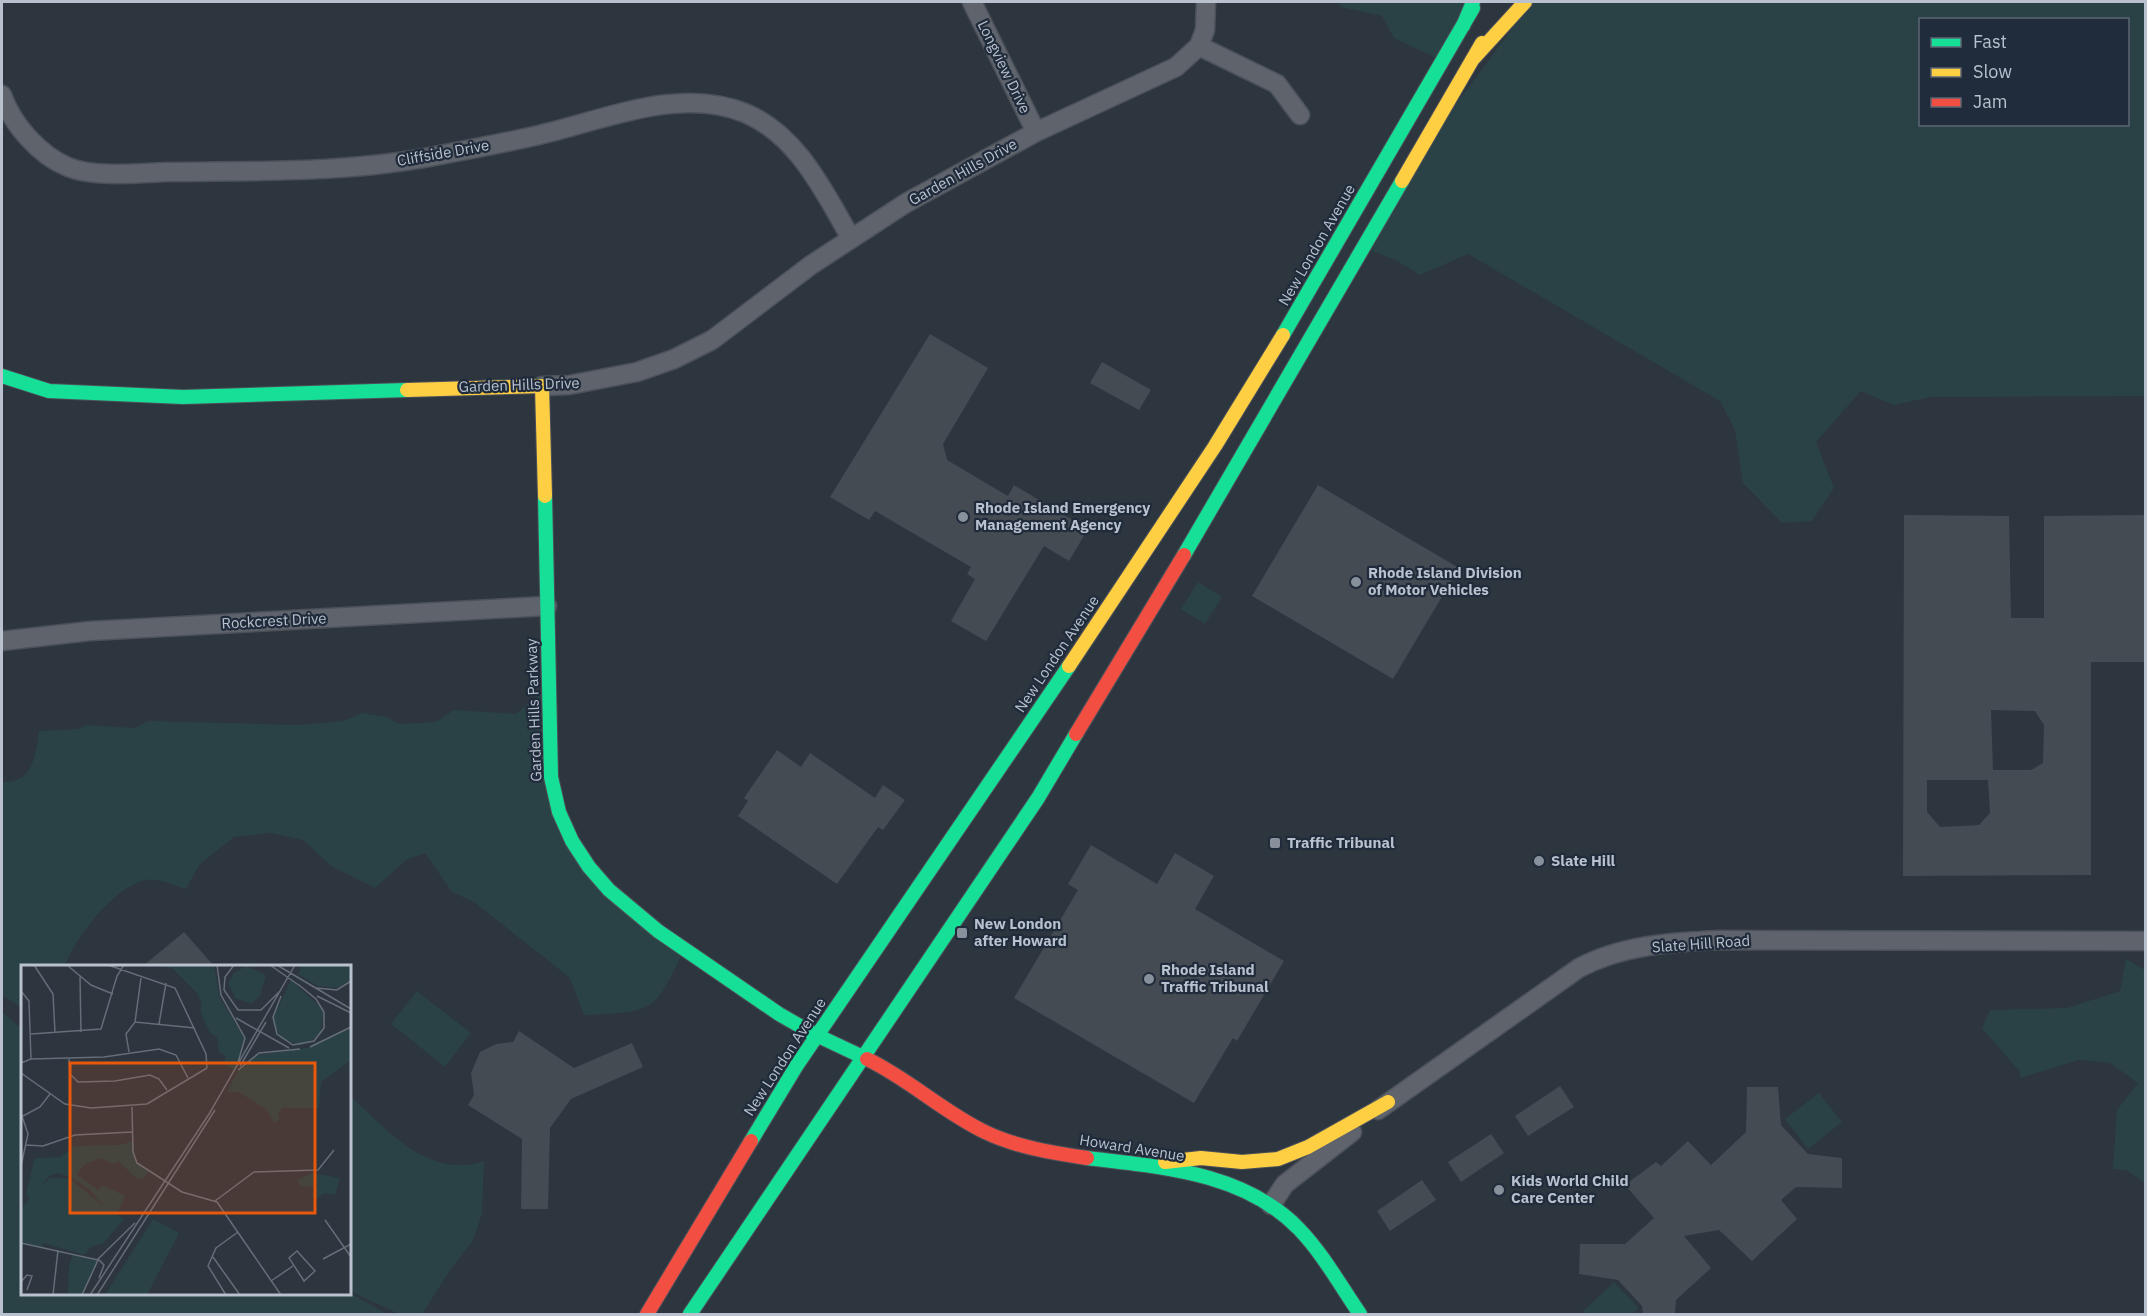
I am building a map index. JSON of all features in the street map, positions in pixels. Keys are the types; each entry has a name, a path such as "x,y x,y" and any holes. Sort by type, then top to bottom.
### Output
{"main road":[{"name":"New London Avenue","path":"647,1314 779,1094 1215,446 1325,266 1475,2"},
{"path":"690,1314 1038,798 1168,583 1508,2"},
{"path":"1472,60 1525,2"},
{"name":"Garden Hills Drive","path":"2,376 49,391 149,397 542,386"},
{"name":"Garden Hills Parkway","path":"542,386 551,777 556,802 578,853 598,882 628,909 801,1027 864,1058"},
{"name":"Howard Avenue","path":"864,1058 886,1068 969,1124 998,1137 1046,1151 1142,1165 1220,1181 1270,1205 1290,1220 1310,1243 1360,1314"},
{"path":"1142,1165 1201,1158 1242,1162 1278,1159 1308,1147 1388,1102"}],"street":[{"name":"Longview Drive","path":"972,2 1036,132"},
{"path":"1206,2 1205,30 1199,46 1277,84 1300,115"},
{"name":"Garden Hills Drive","path":"542,386 569,385 637,372 692,351 712,340 851,238 906,203 1036,132 1161,76 1176,67 1199,46"},
{"name":"Cliffside Drive","path":"2,95 20,128 55,160 84,171 143,174 230,172 395,162 540,135 613,115 679,102 699,102 743,112 763,122 782,137 828,194 851,238"},
{"name":"Rockcrest Drive","path":"2,641 90,631 547,606"},
{"name":"Slate Hill Road","path":"1270,1205 1286,1184 1388,1102 1578,968 1609,955 1676,943 1720,940 2145,941"}],"green space":[{"path":"1338,2 1480,2 1442,61 1394,38 1382,16 1341,7"},
{"path":"1532,2 2145,2 2145,396 1931,397 1894,405 1861,391 1816,442 1834,488 1812,521 1782,523 1743,483 1735,430 1720,401 1468,254 1420,275 1397,261 1370,250 1442,123"},
{"path":"1198,582 1222,597 1205,624 1181,609"},
{"path":"551,684 556,794 583,855 684,950 666,986 649,1005 625,1012 584,1015 570,978 474,902 452,892 425,853 406,860 375,888 331,866 303,840 271,833 234,837 199,865 186,889 150,879 134,884 109,902 87,928 65,965 21,965 21,1007 2,995 2,782 20,778 31,767 39,731 78,729 87,725 135,728 148,721 299,725 344,721 362,713 386,717 400,724 436,722 454,710 516,714"},
{"path":"2126,959 2145,970 2145,1183 2126,1170 2113,1169 2117,1110 2138,1083 2110,1063 2079,1060 2020,1078 2020,1072 1982,1028 1990,1010 2067,1008 2120,991"},
{"path":"417,991 471,1033 445,1067 391,1024"},
{"path":"2,1012 21,1028 21,1295 351,1294 387,1314 2,1314"},
{"path":"1819,1093 1842,1122 1808,1149 1785,1119"},
{"path":"351,1097 394,1136 427,1157 445,1164 464,1165 484,1161 482,1213 473,1241 453,1266 422,1314 399,1314 351,1291"},
{"path":"1614,1282 1639,1308 1632,1314 1587,1314 1583,1311"}],"building":[{"path":"930,334 988,368 943,444 947,460 1008,496 1014,485 1088,529 1069,561 1044,546 986,641 951,621 975,579 967,574 971,567 875,511 869,520 830,497"},
{"path":"1102,362 1151,390 1139,410 1090,383"},
{"name":"Rhode Island Division of Motor Vehicles","path":"1318,485 1459,568 1393,679 1252,596"},
{"path":"1904,515 2009,516 2011,618 2044,618 2044,516 2145,515 2145,662 2091,662 2091,875 1903,876","holes":["1991,710 2035,711 2044,725 2043,763 2031,770 1993,770","1927,780 1988,780 1990,813 1979,825 1940,827 1927,812"]},
{"path":"777,750 801,767 810,753 875,798 883,785 905,800 883,830 878,827 837,884 738,816 748,801 744,798"},
{"name":"Rhode Island Traffic Tribunal","path":"1091,845 1157,884 1175,853 1214,876 1195,909 1284,961 1237,1041 1233,1038 1194,1103 1014,998 1078,890 1068,884"},
{"path":"184,932 213,965 144,965"},
{"path":"519,1031 574,1068 632,1043 643,1067 571,1099 550,1128 548,1209 521,1209 522,1139 468,1105 474,1095 471,1073 480,1052 496,1044 513,1042"},
{"path":"1560,1086 1574,1107 1528,1136 1515,1116"},
{"path":"1747,1087 1778,1087 1781,1125 1808,1154 1842,1158 1842,1188 1796,1187 1781,1200 1797,1219 1752,1261 1719,1230 1684,1236 1711,1268 1676,1300 1675,1314 1643,1314 1642,1306 1618,1280 1579,1274 1580,1244 1625,1244 1654,1218 1625,1185 1656,1162 1661,1166 1688,1141 1711,1165 1746,1132"},
{"path":"1491,1134 1504,1153 1461,1182 1448,1162"},
{"path":"1422,1180 1436,1200 1390,1231 1377,1211"}],"traffic: fast":[{"path":"1463,26 1473,2"},
{"path":"1283,335 1473,8"},
{"path":"1184,555 1402,181"},
{"path":"2,376 49,391 183,397 407,390"},
{"path":"545,496 551,777 559,812 572,841 589,867 609,890 658,931 779,1014 812,1033 867,1059"},
{"path":"751,1141 797,1065 1069,666"},
{"path":"690,1314 1038,798 1076,734"},
{"path":"1087,1158 1172,1169 1227,1184 1253,1195 1277,1210 1308,1239 1360,1314"}],"traffic: slow":[{"path":"1472,60 1525,2"},
{"path":"1402,181 1482,43"},
{"path":"1069,666 1215,446 1283,335"},
{"path":"407,390 542,386 545,496"},
{"path":"1165,1162 1201,1158 1242,1162 1278,1159 1308,1147 1388,1102"}],"traffic: jam":[{"path":"1076,734 1184,555"},
{"path":"867,1059 985,1132 1022,1146 1087,1158"},
{"path":"647,1314 751,1141"}],"place":[{"name":"Rhode Island Emergency Management Agency","path":"963,517"},
{"name":"Rhode Island Division of Motor Vehicles","path":"1356,582"},
{"name":"Traffic Tribunal","path":"1275,843"},
{"name":"Slate Hill","path":"1539,861"},
{"name":"New London after Howard","path":"962,933"},
{"name":"Rhode Island Traffic Tribunal","path":"1149,979"},
{"name":"Kids World Child Care Center","path":"1499,1190"}]}
